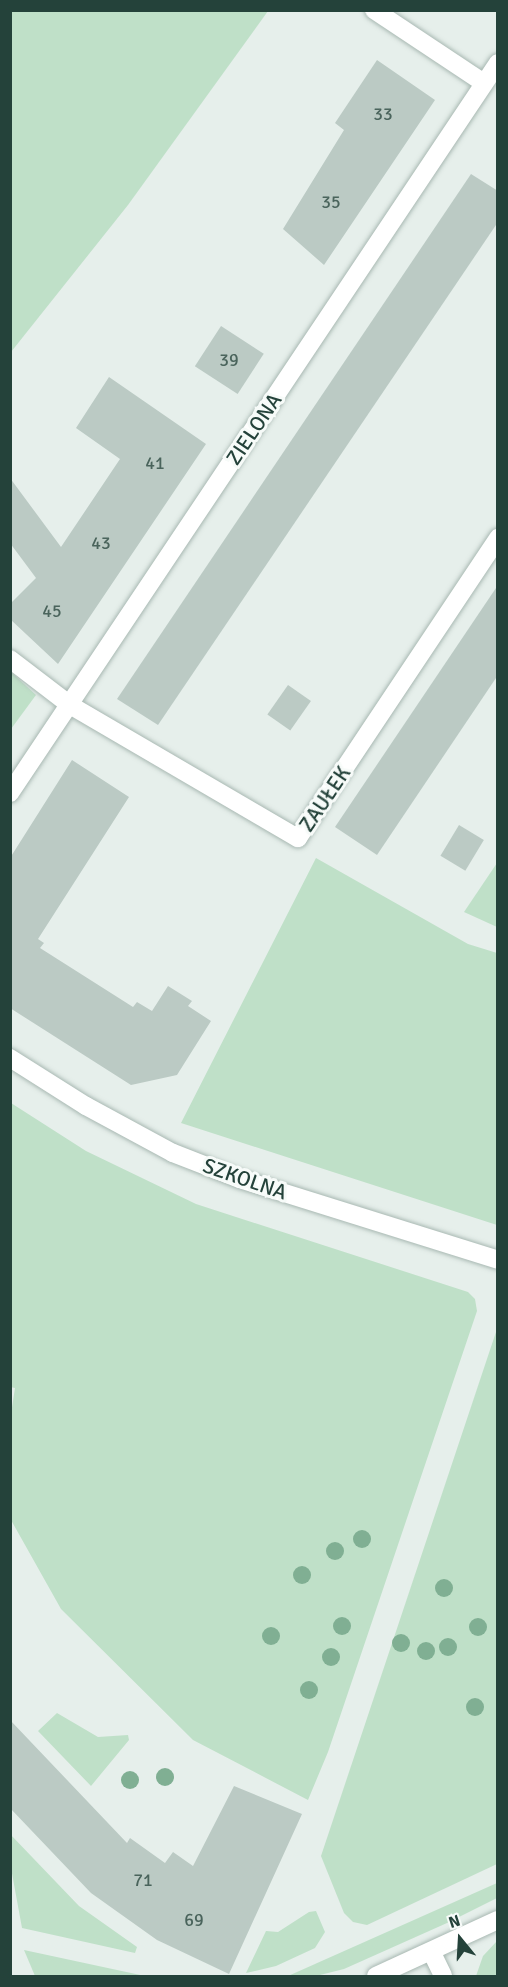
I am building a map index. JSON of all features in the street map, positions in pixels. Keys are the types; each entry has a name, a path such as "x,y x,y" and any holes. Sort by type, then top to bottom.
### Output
{"street":[{"path":"374,10 484,83"},
{"name":"ZIELONA","path":"10,793 498,63"},
{"name":"ZAUŁEK","path":"70,705 298,838 498,538"},
{"path":"10,659 70,705"},
{"name":"SZKOLNA","path":"10,1058 86,1106 173,1153 240,1179 498,1260"},
{"path":"376,1977 432,1953 498,1920"},
{"path":"432,1953 443,1977"}],"green space":[{"path":"11,10 268,11 128,205 11,352"},
{"path":"11,672 36,695 11,729"},
{"path":"316,858 468,944 497,953 497,1225 181,1123"},
{"path":"497,863 497,927 464,912"},
{"path":"11,1103 86,1151 196,1204 468,1292 475,1299 477,1311 328,1752 308,1800 193,1740 61,1609 11,1520 10,1420 15,1388 10,1387"},
{"path":"497,1329 497,1864 367,1925 353,1922 344,1913 321,1856"},
{"path":"57,1713 98,1737 128,1735 129,1740 91,1786 38,1731"},
{"path":"10,1834 79,1906 137,1947 135,1953 22,1928 11,1868"},
{"path":"497,1883 497,1898 344,1969 316,1976 288,1976"},
{"path":"316,1911 325,1932 315,1948 276,1966 246,1973 266,1931 278,1932 309,1912"},
{"path":"497,1941 497,1976 476,1976 483,1956"},
{"path":"24,1950 145,1976 35,1976"}],"building":[{"path":"377,60 435,100 324,265 283,229 344,130 335,123"},
{"path":"471,174 498,191 498,222 158,725 117,699"},
{"path":"221,326 264,354 238,394 195,366"},
{"path":"109,377 206,444 58,664 10,619 10,604 36,578 10,543 10,478 61,547 120,459 76,428"},
{"path":"498,585 498,675 377,855 335,827"},
{"path":"288,685 311,701 290,731 267,714"},
{"path":"72,760 129,797 38,939 44,943 40,948 133,1007 137,1002 152,1011 168,986 192,1001 188,1006 211,1021 177,1075 131,1085 10,1008 10,858"},
{"path":"459,825 484,840 465,871 440,856"},
{"path":"10,1720 127,1843 130,1838 165,1863 173,1852 193,1866 234,1786 302,1814 229,1974 157,1940 91,1893 10,1808"}]}
